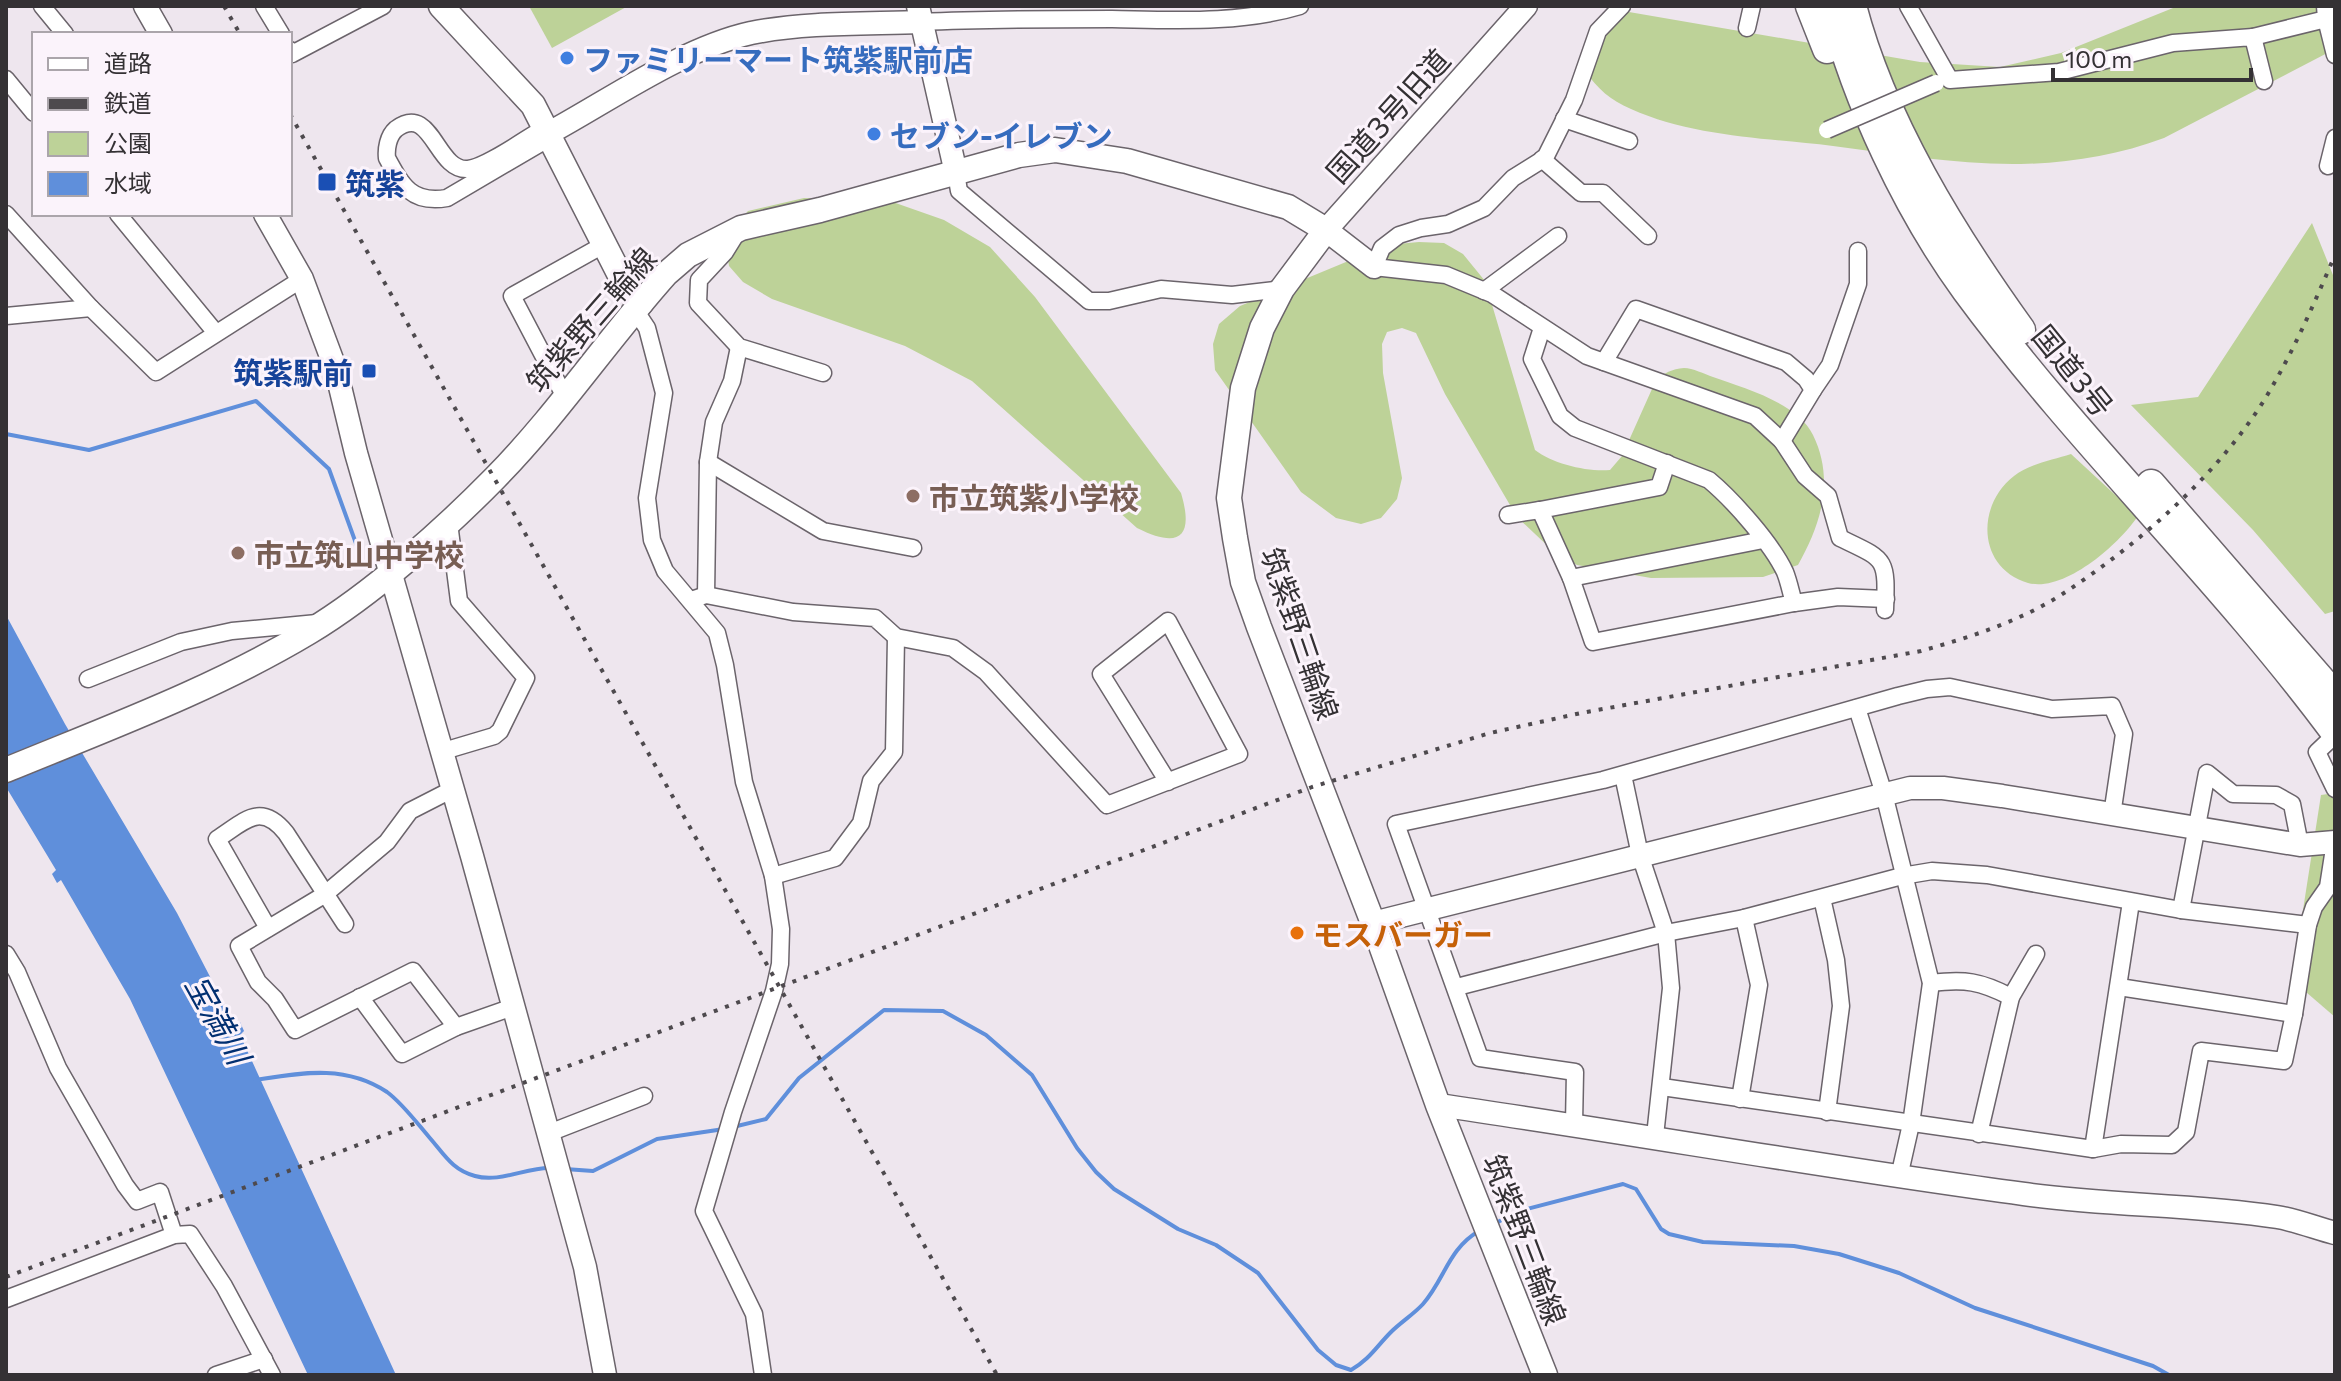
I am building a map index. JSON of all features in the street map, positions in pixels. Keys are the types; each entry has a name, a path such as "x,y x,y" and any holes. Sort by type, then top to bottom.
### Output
{"highway":[{"path":"1810,6 1840,86 1880,176 1909,230 1956,291 2028,367"},
{"name":"国道3号","path":"1832,6 1840,37 1873,126 1925,225 1965,288 2097,452 2297,681 2335,734"},
{"name":"国道3号","path":"1852,6 1859,33 1895,118 1945,217 2024,334 2335,696"},
{"path":"1869,6 1891,73 1940,178 1988,261 2024,334"}],"main road":[{"path":"441,6 533,105 638,306"},
{"name":"筑紫野三輪線","path":"6,770 241,670 324,622 449,523 494,479 666,274 688,255 741,228 1019,155 1055,150 1127,161 1288,207 1326,230 1282,289 1262,328 1243,388 1229,498 1243,582 1373,923 1438,1105 1542,1373"}],"street":[{"path":"42,6 63,32"},
{"path":"145,6 160,32"},
{"path":"264,6 280,32"},
{"path":"292,54 383,6"},
{"path":"549,132 447,198 437,200 426,199 408,190 387,158 395,130 415,123 427,129 449,163 468,169 481,165 549,132 690,55 749,34 920,14 1166,13 1251,17 1300,6"},
{"name":"国道3号旧道","path":"1326,230 1526,6"},
{"path":"1374,267 1382,248 1399,235 1448,224 1484,208 1513,178 1542,159 1574,100 1598,31 1622,6"},
{"path":"1747,28 1752,6"},
{"path":"1908,6 1943,81"},
{"path":"1827,130 1943,81 2059,72 2173,43 2253,37 2328,13 2335,55"},
{"path":"920,14 959,191 1089,301 1109,301 1161,289 1232,295 1282,289"},
{"path":"2253,37 2264,81"},
{"path":"8,85 32,111"},
{"path":"1564,119 1629,141"},
{"path":"2328,166 2335,138"},
{"path":"1542,159 1581,193 1603,193 1648,236"},
{"path":"6,214 91,308 156,372 302,279"},
{"path":"120,216 216,333"},
{"path":"266,216 302,279 336,370 356,453 585,1267 605,1375"},
{"path":"741,228 725,252 699,280 698,303 739,347 823,373"},
{"path":"1326,230 1374,267 1446,275 1484,291 1587,356 1755,416 1782,441 1805,476 1828,496 1840,538 1878,556 1886,571 1885,604 1838,597 1593,642 1571,578 1540,510"},
{"path":"1484,291 1558,236"},
{"path":"565,397 512,296 605,244"},
{"path":"1782,441 1830,365 1858,284 1858,251"},
{"path":"638,306 664,393 647,498 652,540 665,571 699,598 717,633 744,782 773,876 781,929 780,964 767,1017 732,1114 704,1211 754,1314 763,1375"},
{"path":"6,316 91,308"},
{"path":"1604,362 1636,309 1786,362 1806,379 1813,390"},
{"path":"1542,328 1532,359 1560,416 1575,428 1709,480 1726,493 1777,557 1787,576 1794,603"},
{"path":"699,598 708,462 714,422 732,381 739,347"},
{"path":"708,462 823,531 913,548"},
{"path":"1508,515 1659,487 1667,463"},
{"path":"447,750 494,736 500,731 526,678 459,601 449,523"},
{"path":"1571,578 1763,540"},
{"path":"699,598 793,612 875,618 896,637 953,648 986,672 1107,805 1168,782 1239,754 1168,621 1101,674 1168,782"},
{"path":"88,679 181,642 232,631 324,622"},
{"path":"773,876 835,858 861,823 871,781 894,752 896,637"},
{"path":"1574,1124 1575,1072 1480,1058 1396,824 1623,775 1927,689 1950,687 2052,709 2112,706 2124,734 2112,815"},
{"path":"1857,708 1884,794 1931,983 1911,1124 1899,1177"},
{"path":"2335,734 2317,752 2335,789"},
{"path":"2181,910 2207,773 2233,794 2276,795 2292,804 2300,845"},
{"path":"1623,775 1640,855 1666,933 1671,988 1655,1136"},
{"path":"1373,923 1910,788 1943,788 2300,845 2335,842 2328,887 2314,907 2308,925 2284,1061 2201,1051 2186,1132 2172,1145 2121,1144 2093,1149 1662,1087"},
{"path":"453,789 410,811 387,842 324,895 239,946 258,982 275,999 295,1030 413,971 456,1027"},
{"path":"268,928 217,839 252,816 262,815 276,822 345,924"},
{"path":"1457,987 1666,933 1744,918 1902,876 1932,871 1987,875 2181,910 2308,925"},
{"path":"1822,898 1836,960 1841,1006 1827,1112"},
{"path":"2093,1149 2131,902"},
{"path":"1740,1099 1759,985 1744,918"},
{"path":"6,954 17,972 58,1068 125,1185 137,1201 160,1192 174,1235"},
{"path":"1979,1134 2011,997 2036,954"},
{"path":"1931,983 1962,980 1986,983 2011,997"},
{"path":"2119,987 2294,1014"},
{"path":"360,997 402,1054 456,1027 513,1007"},
{"path":"549,1133 644,1096"},
{"path":"1438,1105 1655,1136 1899,1177 2068,1200 2182,1207 2279,1218 2335,1233"},
{"path":"6,1299 174,1235 190,1234 224,1286 272,1375"},
{"path":"216,1375 264,1359"}],"green space":[{"path":"529,6 628,6 552,48"},
{"path":"2178,6 2335,6 2335,49 2164,138 2094,157 2021,164 1951,161 1705,131 1624,106 1605,93 1585,71 1607,16 1629,12 1920,62 2000,67 2061,53"},
{"path":"804,198 887,200 944,220 990,247 1035,297 1181,493 1186,521 1179,536 1163,538 1137,528 972,381 905,346 772,299 743,282 729,266 726,246 732,229 748,211"},
{"path":"2312,223 2335,280 2335,611 2325,614 2253,530 2131,405 2198,397"},
{"path":"1444,243 1463,254 1485,281 1535,450 1551,459 1581,468 1610,470 1622,456 1656,380 1680,369 1695,370 1754,392 1795,414 1806,424 1820,452 1824,485 1819,518 1798,565 1763,577 1651,578 1577,565 1554,552 1517,517 1445,394 1416,333 1402,328 1387,332 1382,344 1383,373 1402,478 1397,499 1381,518 1361,524 1336,518 1301,492 1215,370 1213,344 1219,324 1240,306 1387,245"},
{"path":"2071,454 2138,516 2105,552 2074,573 2058,581 2028,583 2011,575 1999,564 1991,550 1988,519 1993,503 2002,488 2020,472"},
{"path":"2335,793 2335,1017 2292,980 2321,795"}],"water":[{"name":"宝満川","path":"6,615 65,724 177,913 234,1023 240,1022 244,1031 240,1035 396,1375 308,1375 130,999 61,880 57,883 52,874 56,870 6,787"}],"waterway":[{"path":"6,434 89,450 256,401 329,469 362,560"},
{"path":"733,1127 766,1119 799,1078 884,1010 943,1011 986,1035 1032,1075 1077,1148 1114,1189 1178,1229 1216,1245 1258,1273 1318,1350 1336,1365 1351,1370 1423,1304 1453,1255 1479,1231"},
{"path":"255,1080 322,1073 355,1077 393,1097 460,1170 493,1178 549,1168"},
{"path":"565,1169 593,1171 657,1139 724,1129"},
{"path":"1494,1224 1519,1211 1623,1184 1636,1189 1661,1229 1669,1234 1703,1242 1794,1246 1839,1254 1899,1273 1975,1308 2153,1366 2169,1375"}],"railway":[{"path":"224,6 239,32"},
{"path":"292,118 997,1375"},
{"path":"6,1277 1312,787 1490,733 1581,713 1921,651 2015,619 2067,591 2122,551 2175,506 2223,456 2274,384 2335,255"}],"place":[{"name":"ファミリーマート筑紫駅前店","path":"567,58"},
{"name":"セブン-イレブン","path":"874,134"},
{"name":"筑紫","path":"327,182"},
{"name":"筑紫駅前","path":"369,371"},
{"name":"市立筑紫小学校","path":"913,496"},
{"name":"市立筑山中学校","path":"238,553"},
{"name":"モスバーガー","path":"1297,933"}]}
